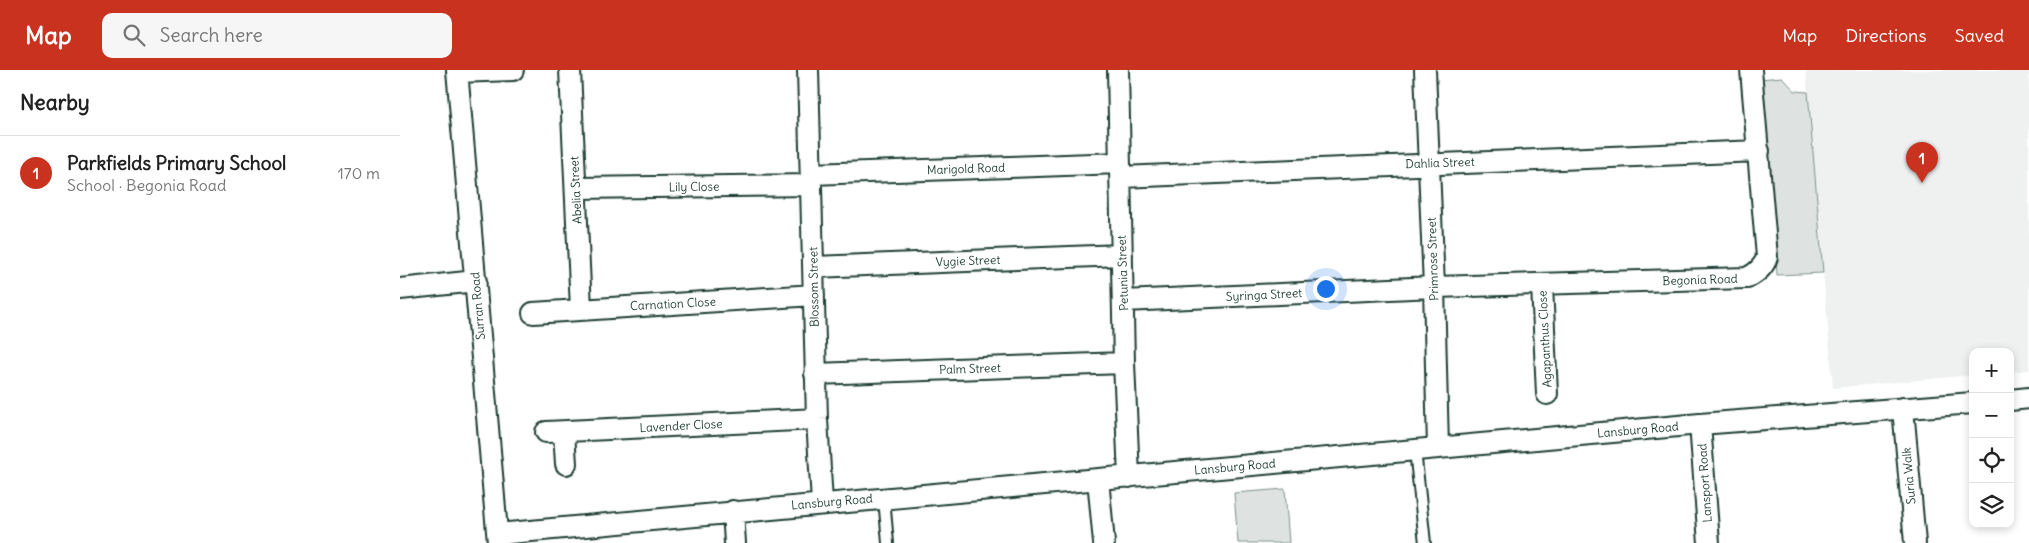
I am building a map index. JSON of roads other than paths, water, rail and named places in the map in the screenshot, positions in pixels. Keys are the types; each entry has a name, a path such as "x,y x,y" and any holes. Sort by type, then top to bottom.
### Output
{"street":[{"path":"457,71 513,70"},
{"name":"Abelia Street","path":"570,70 581,309"},
{"name":"Blossom Street","path":"808,70 815,374 822,503"},
{"name":"Petunia Street","path":"1118,70 1124,363 1130,477"},
{"name":"Primrose Street","path":"1425,70 1430,163 1438,448"},
{"name":"Begonia Road","path":"1434,287 1737,280 1753,275 1765,264 1767,257 1751,70"},
{"name":"Surran Road","path":"457,71 498,538"},
{"name":"Dahlia Street","path":"1121,170 1430,163 1759,151"},
{"name":"Marigold Road","path":"811,180 1121,170"},
{"name":"Lily Close","path":"576,188 811,180"},
{"name":"Vygie Street","path":"814,267 1122,255"},
{"path":"400,288 476,281"},
{"name":"Agapanthus Close","path":"1542,284 1547,394"},
{"name":"Syringa Street","path":"1124,301 1434,287"},
{"name":"Carnation Close","path":"533,313 814,295"},
{"name":"Palm Street","path":"815,374 1124,363"},
{"path":"2014,400 2029,398"},
{"name":"Lansburg Road","path":"498,538 733,511 1130,477 1700,424 1969,403"},
{"name":"Suria Walk","path":"1903,408 1915,543"},
{"name":"Lavender Close","path":"566,464 555,432 817,419"},
{"name":"Lansport Road","path":"1700,424 1709,543"},
{"path":"1098,479 1104,543"},
{"path":"733,511 735,543"}],"lane":[{"path":"1415,450 1425,543"},
{"path":"884,498 888,543"}],"place":[{"name":"Parkfields Primary School","path":"1922,183"}]}
